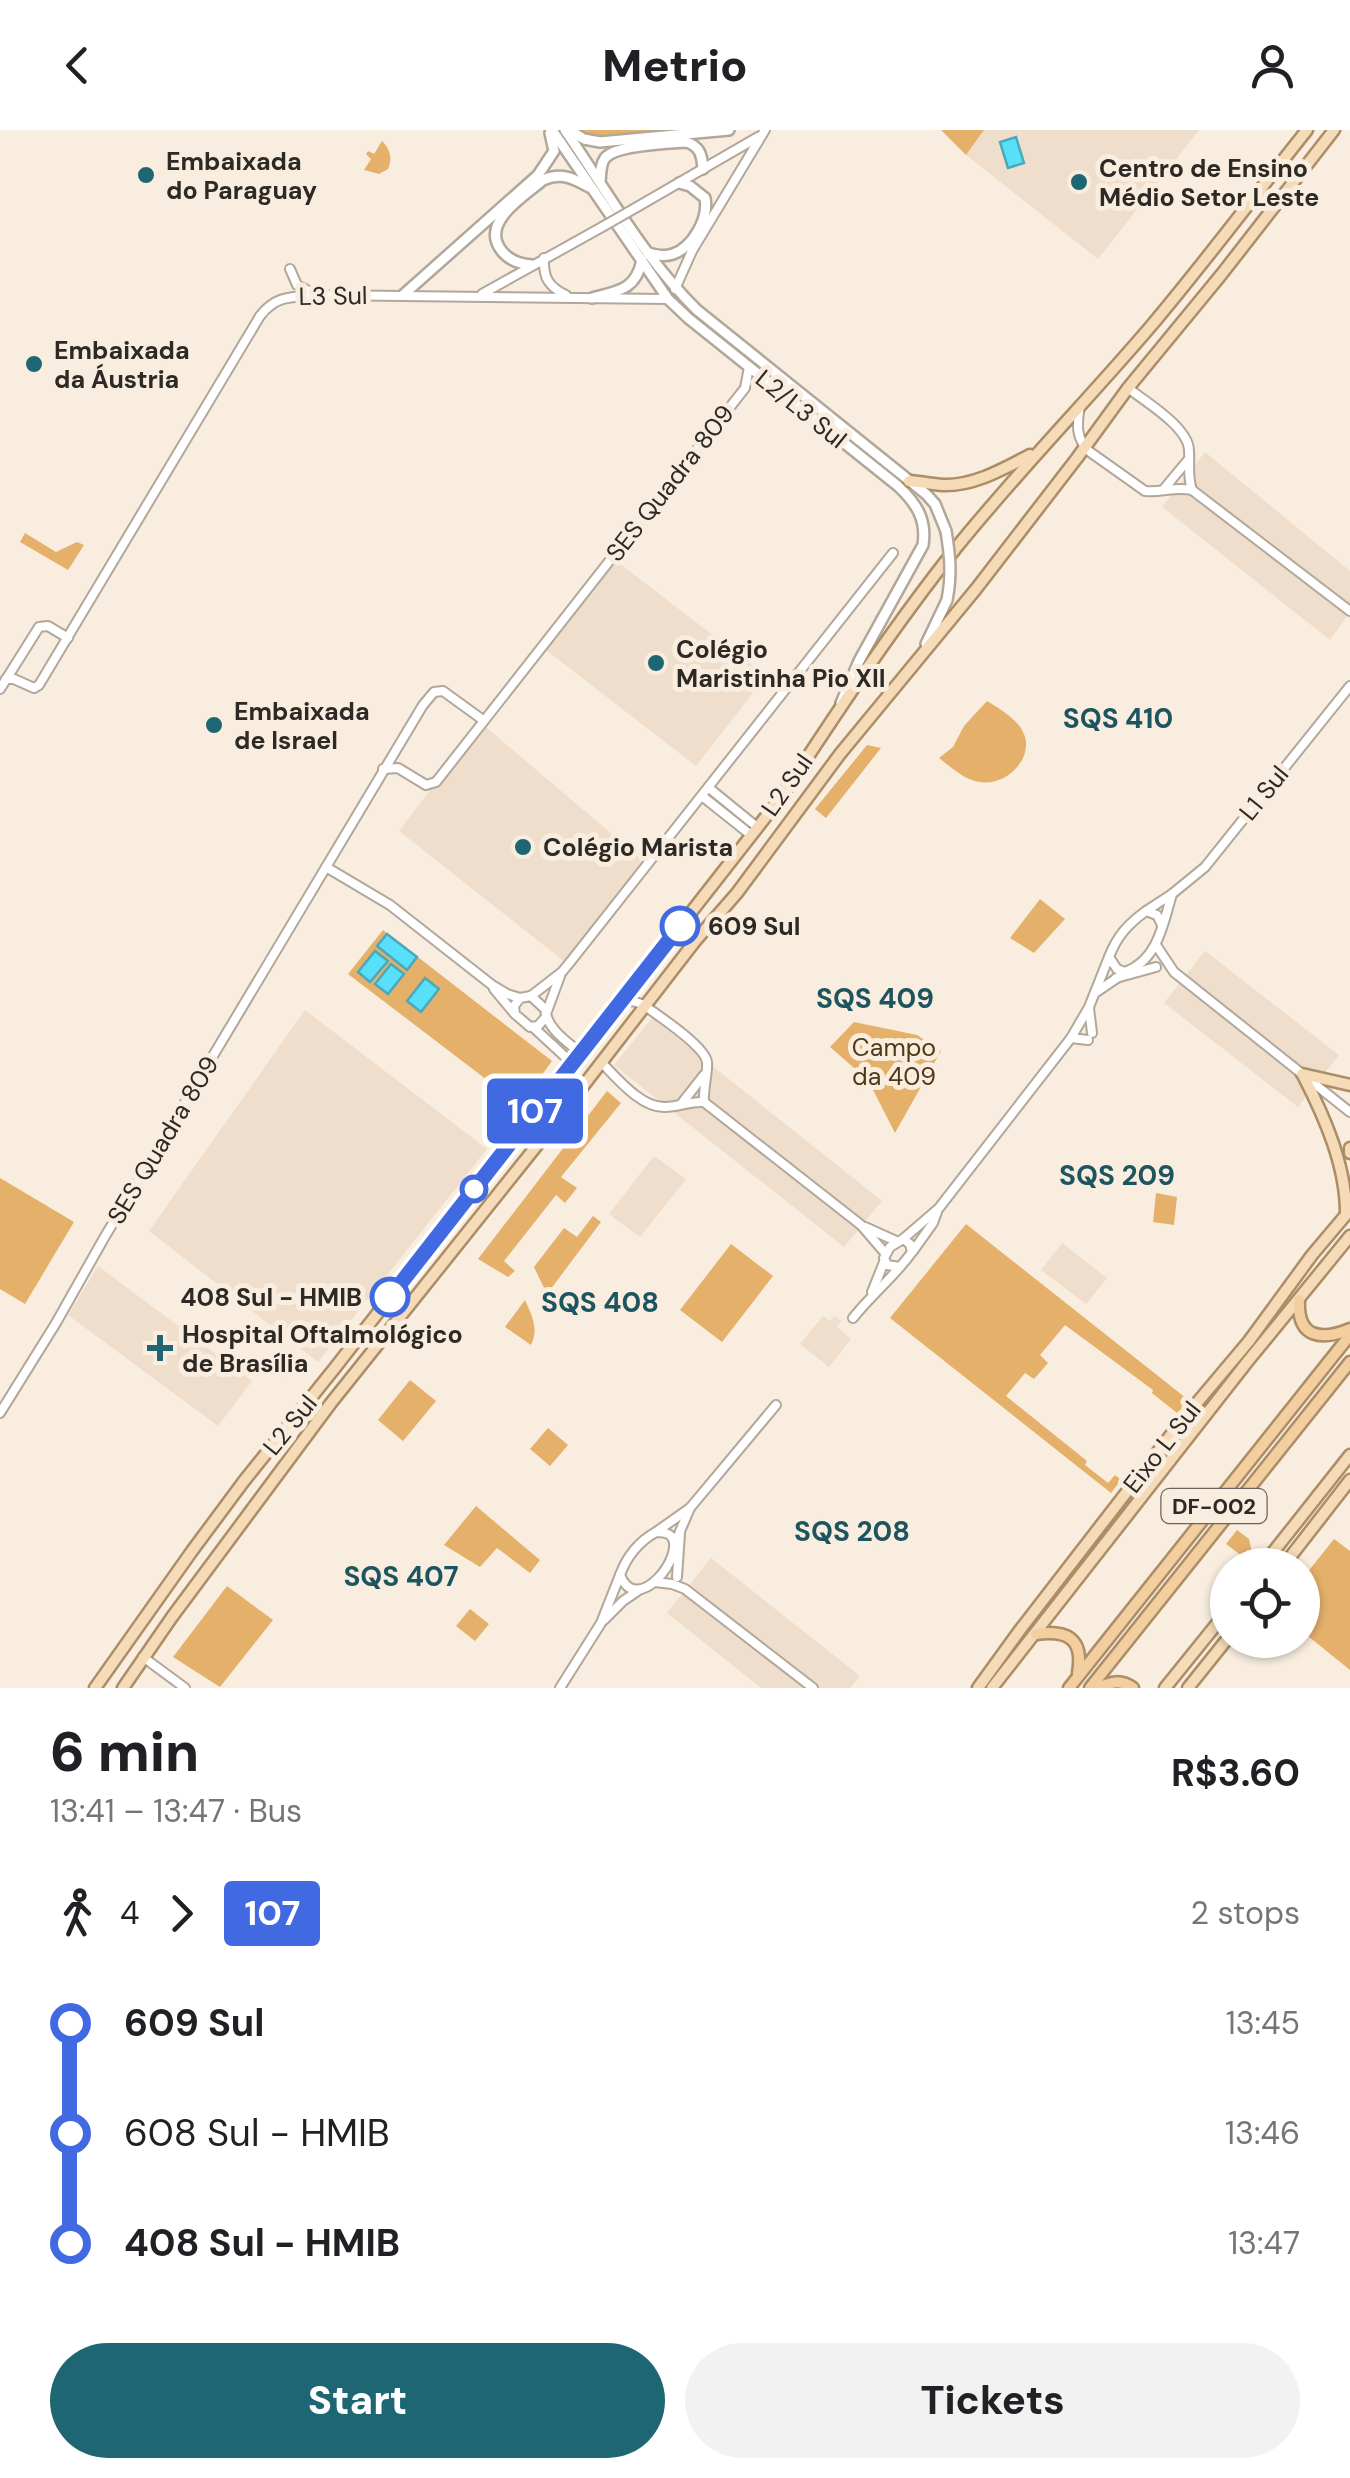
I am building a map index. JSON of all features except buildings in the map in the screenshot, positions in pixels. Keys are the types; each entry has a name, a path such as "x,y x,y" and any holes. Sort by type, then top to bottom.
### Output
{"highway":[{"path":"1299,1300 1300,1319 1312,1334 1332,1336 1350,1332"},
{"name":"DF-002","path":"1069,1688 1350,1332"},
{"name":"DF-002","path":"1094,1688 1350,1362"},
{"path":"1036,1634 1066,1634 1079,1654 1078,1678"},
{"path":"1094,1688 1114,1682 1133,1688"}],"main road":[{"name":"L2/L3 Sul","path":"551,130 596,185 645,256 668,299 898,486 910,497 922,520 925,532 916,559 859,661 838,710"},
{"path":"403,296 538,174 554,151 551,130"},
{"name":"L2/L3 Sul","path":"567,130 596,185"},
{"path":"567,130 600,142 729,130"},
{"name":"L2 Sul","path":"95,1688 244,1481 782,796 838,710 948,558 1035,453 1167,307 1307,130"},
{"name":"L2 Sul","path":"122,1688 331,1402 737,893 840,754 976,589 1128,388 1334,130"},
{"path":"532,265 514,262 494,236 501,218 543,180 566,176 596,185 604,159 612,153 686,142 699,149 703,168"},
{"path":"592,298 631,284 645,256 676,253 690,241 706,212 704,198 679,182"},
{"name":"L2/L3 Sul","path":"645,256 697,310 934,504 946,531 951,569 947,600 914,663"},
{"path":"1167,307 1169,319 1181,324"},
{"path":"1149,328 1163,332 1166,342"},
{"path":"910,481 962,483 1035,453"},
{"path":"680,926 686,936 696,940"},
{"path":"1303,1075 1350,1084"},
{"path":"1303,1075 1334,1150 1348,1212"},
{"path":"544,1100 551,1109 563,1112"},
{"path":"530,1117 542,1121 546,1134"},
{"name":"Eixo L Sul","path":"978,1688 1348,1212"},
{"path":"446,1224 453,1234 466,1232"},
{"name":"Eixo L Sul","path":"992,1688 1350,1236"},
{"path":"434,1240 445,1243 450,1252"},
{"path":"330,1375 335,1384 345,1385"},
{"path":"316,1392 327,1393 331,1402"},
{"path":"1277,1548 1350,1456"},
{"path":"1297,1548 1350,1480"},
{"path":"170,1582 178,1594 191,1592"},
{"path":"158,1601 172,1606 172,1617"},
{"path":"1166,1688 1210,1633"},
{"path":"1188,1688 1212,1658"}],"street":[{"path":"478,296 764,132"},
{"path":"675,288 692,251 764,132"},
{"path":"544,258 547,281 570,297"},
{"path":"290,268 297,285 317,294"},
{"name":"L3 Sul","path":"10,677 37,687 260,316 274,301 317,294 668,299"},
{"name":"SES Quadra 809","path":"746,388 749,367"},
{"name":"SES Quadra 809","path":"383,769 398,768 426,786 432,785 746,388 765,380"},
{"path":"1128,388 1182,431 1188,444 1192,490"},
{"path":"1080,406 1078,430 1084,447 1145,491 1180,487 1192,490 1350,611"},
{"path":"1162,490 1188,460"},
{"path":"326,867 390,905 492,985 520,998 531,996 562,972 893,553"},
{"path":"0,690 41,625 68,638"},
{"name":"L1 Sul","path":"1109,957 1123,930 1205,867 1350,686"},
{"name":"SES Quadra 809","path":"0,1413 422,705 437,691 449,694 484,720"},
{"path":"394,751 398,768"},
{"path":"706,792 754,831"},
{"path":"1095,993 1140,964 1156,945 1172,894"},
{"path":"1146,911 1157,914 1162,925"},
{"path":"1156,945 1174,972 1350,1112"},
{"path":"1109,957 1117,969 1125,972"},
{"path":"870,1296 885,1257 899,1240 939,1208 1072,1038 1109,957"},
{"path":"1140,964 1174,972"},
{"path":"1116,978 1156,967"},
{"path":"534,1028 546,1016 562,972"},
{"path":"492,985 526,1025 574,1064"},
{"path":"531,996 542,1004 562,1037 582,1054"},
{"path":"515,1014 514,1006 520,998"},
{"path":"620,1003 644,1005 702,1051 708,1065 704,1102"},
{"path":"1072,1038 1090,1036 1088,1008"},
{"path":"601,1062 647,1103 664,1107 704,1102 861,1225 891,1267 900,1267"},
{"path":"682,1103 706,1072"},
{"path":"853,1318 912,1252 939,1208"},
{"path":"861,1225 910,1244 912,1252"},
{"path":"601,1624 630,1554 647,1537 690,1508 776,1405"},
{"path":"655,1582 669,1563 690,1508"},
{"path":"656,1532 668,1534 674,1546"},
{"path":"674,1580 680,1533"},
{"path":"669,1563 674,1580 812,1688"},
{"path":"620,1575 627,1587 640,1590"},
{"path":"560,1688 601,1624 623,1601 655,1582 674,1580"},
{"path":"623,1601 674,1580"},
{"path":"143,1656 184,1688"}],"shaded area":[{"name":"Centro de Ensino Médio Setor Leste","path":"984,130 1199,130 1098,259 966,155"},
{"path":"1205,452 1350,571 1350,612 1330,640 1162,507"},
{"name":"Colégio Maristinha Pio XII","path":"615,560 766,676 696,766 546,650"},
{"name":"Colégio Marista","path":"481,723 646,863 565,962 399,831"},
{"path":"1205,951 1339,1055 1298,1107 1164,1003"},
{"path":"305,1010 487,1149 318,1362 149,1231"},
{"path":"652,1018 882,1201 844,1247 614,1065"},
{"path":"654,1156 686,1179 640,1237 609,1214"},
{"path":"1062,1243 1107,1278 1086,1304 1041,1270"},
{"name":"Hospital Oftalmológico de Brasília","path":"98,1266 252,1381 218,1426 68,1315"},
{"path":"823,1316 830,1321 835,1316 841,1321 837,1327 851,1339 829,1367 800,1344"},
{"path":"711,1558 860,1676 850,1688 761,1688 667,1613"}],"green space":[{"path":"569,130 699,130 600,141"},
{"path":"941,130 984,130 966,155"},
{"path":"382,141 390,154 388,169 379,174 364,170 371,159 366,154 374,154"},
{"path":"25,533 56,552 77,542 84,545 68,570 20,542"},
{"path":"987,701 1017,723 1026,742 1022,760 1008,775 980,782 958,773 939,758 953,747 964,726"},
{"path":"867,745 881,748 826,818 815,809"},
{"path":"1040,899 1065,919 1034,953 1010,938"},
{"path":"383,930 552,1061 520,1105 348,974"},
{"name":"Campo da 409","path":"854,1022 917,1035 941,1051 895,1133 868,1080 830,1047"},
{"path":"607,1091 621,1103 561,1177 577,1188 565,1203 556,1195 504,1261 515,1271 508,1277 478,1259"},
{"path":"0,1178 74,1222 25,1304 0,1289"},
{"path":"1156,1193 1177,1197 1174,1225 1153,1222"},
{"path":"593,1216 601,1222 547,1294 534,1267 564,1228 577,1237"},
{"path":"966,1224 1191,1402 1177,1413 1153,1390 1065,1325 1040,1355 1048,1363 1034,1379 1025,1373 1006,1396 1087,1461 1085,1465 1108,1483 1115,1475 1121,1480 1111,1493 890,1318"},
{"path":"731,1244 773,1276 722,1342 680,1310"},
{"path":"525,1300 534,1328 531,1345 505,1327"},
{"path":"410,1380 436,1401 403,1441 378,1420"},
{"path":"548,1428 568,1445 550,1466 530,1449"},
{"path":"476,1506 540,1560 530,1573 497,1548 480,1567 444,1545"},
{"path":"1237,1530 1249,1539 1251,1548 1231,1548 1226,1544"},
{"path":"1334,1539 1350,1551 1350,1670 1320,1646 1320,1557"},
{"path":"227,1586 273,1620 220,1687 173,1657"},
{"path":"470,1609 489,1624 475,1641 456,1626"}],"water":[{"path":"1016,137 1024,163 1008,168 1000,142"},
{"path":"387,934 417,957 407,970 377,946"},
{"path":"375,951 388,961 370,982 358,972"},
{"path":"391,964 404,974 388,994 375,984"},
{"path":"425,978 439,989 421,1012 407,1001"}],"bus line":[{"name":"107","path":"390,1297 680,926"}],"place":[{"name":"Embaixada do Paraguay","path":"146,175"},
{"name":"Centro de Ensino Médio Setor Leste","path":"1079,182"},
{"name":"Embaixada da Áustria","path":"34,364"},
{"name":"Colégio Maristinha Pio XII","path":"656,663"},
{"name":"Embaixada de Israel","path":"214,725"},
{"name":"Colégio Marista","path":"523,847"},
{"name":"609 Sul","path":"680,926"},
{"name":"408 Sul - HMIB","path":"390,1297"},
{"name":"Hospital Oftalmológico de Brasília","path":"160,1348"}],"district":[{"name":"SQS 410","path":"1118,718"},
{"name":"SQS 409","path":"875,998"},
{"name":"SQS 209","path":"1117,1175"},
{"name":"SQS 408","path":"600,1302"},
{"name":"SQS 208","path":"852,1531"},
{"name":"SQS 407","path":"401,1576"}]}
